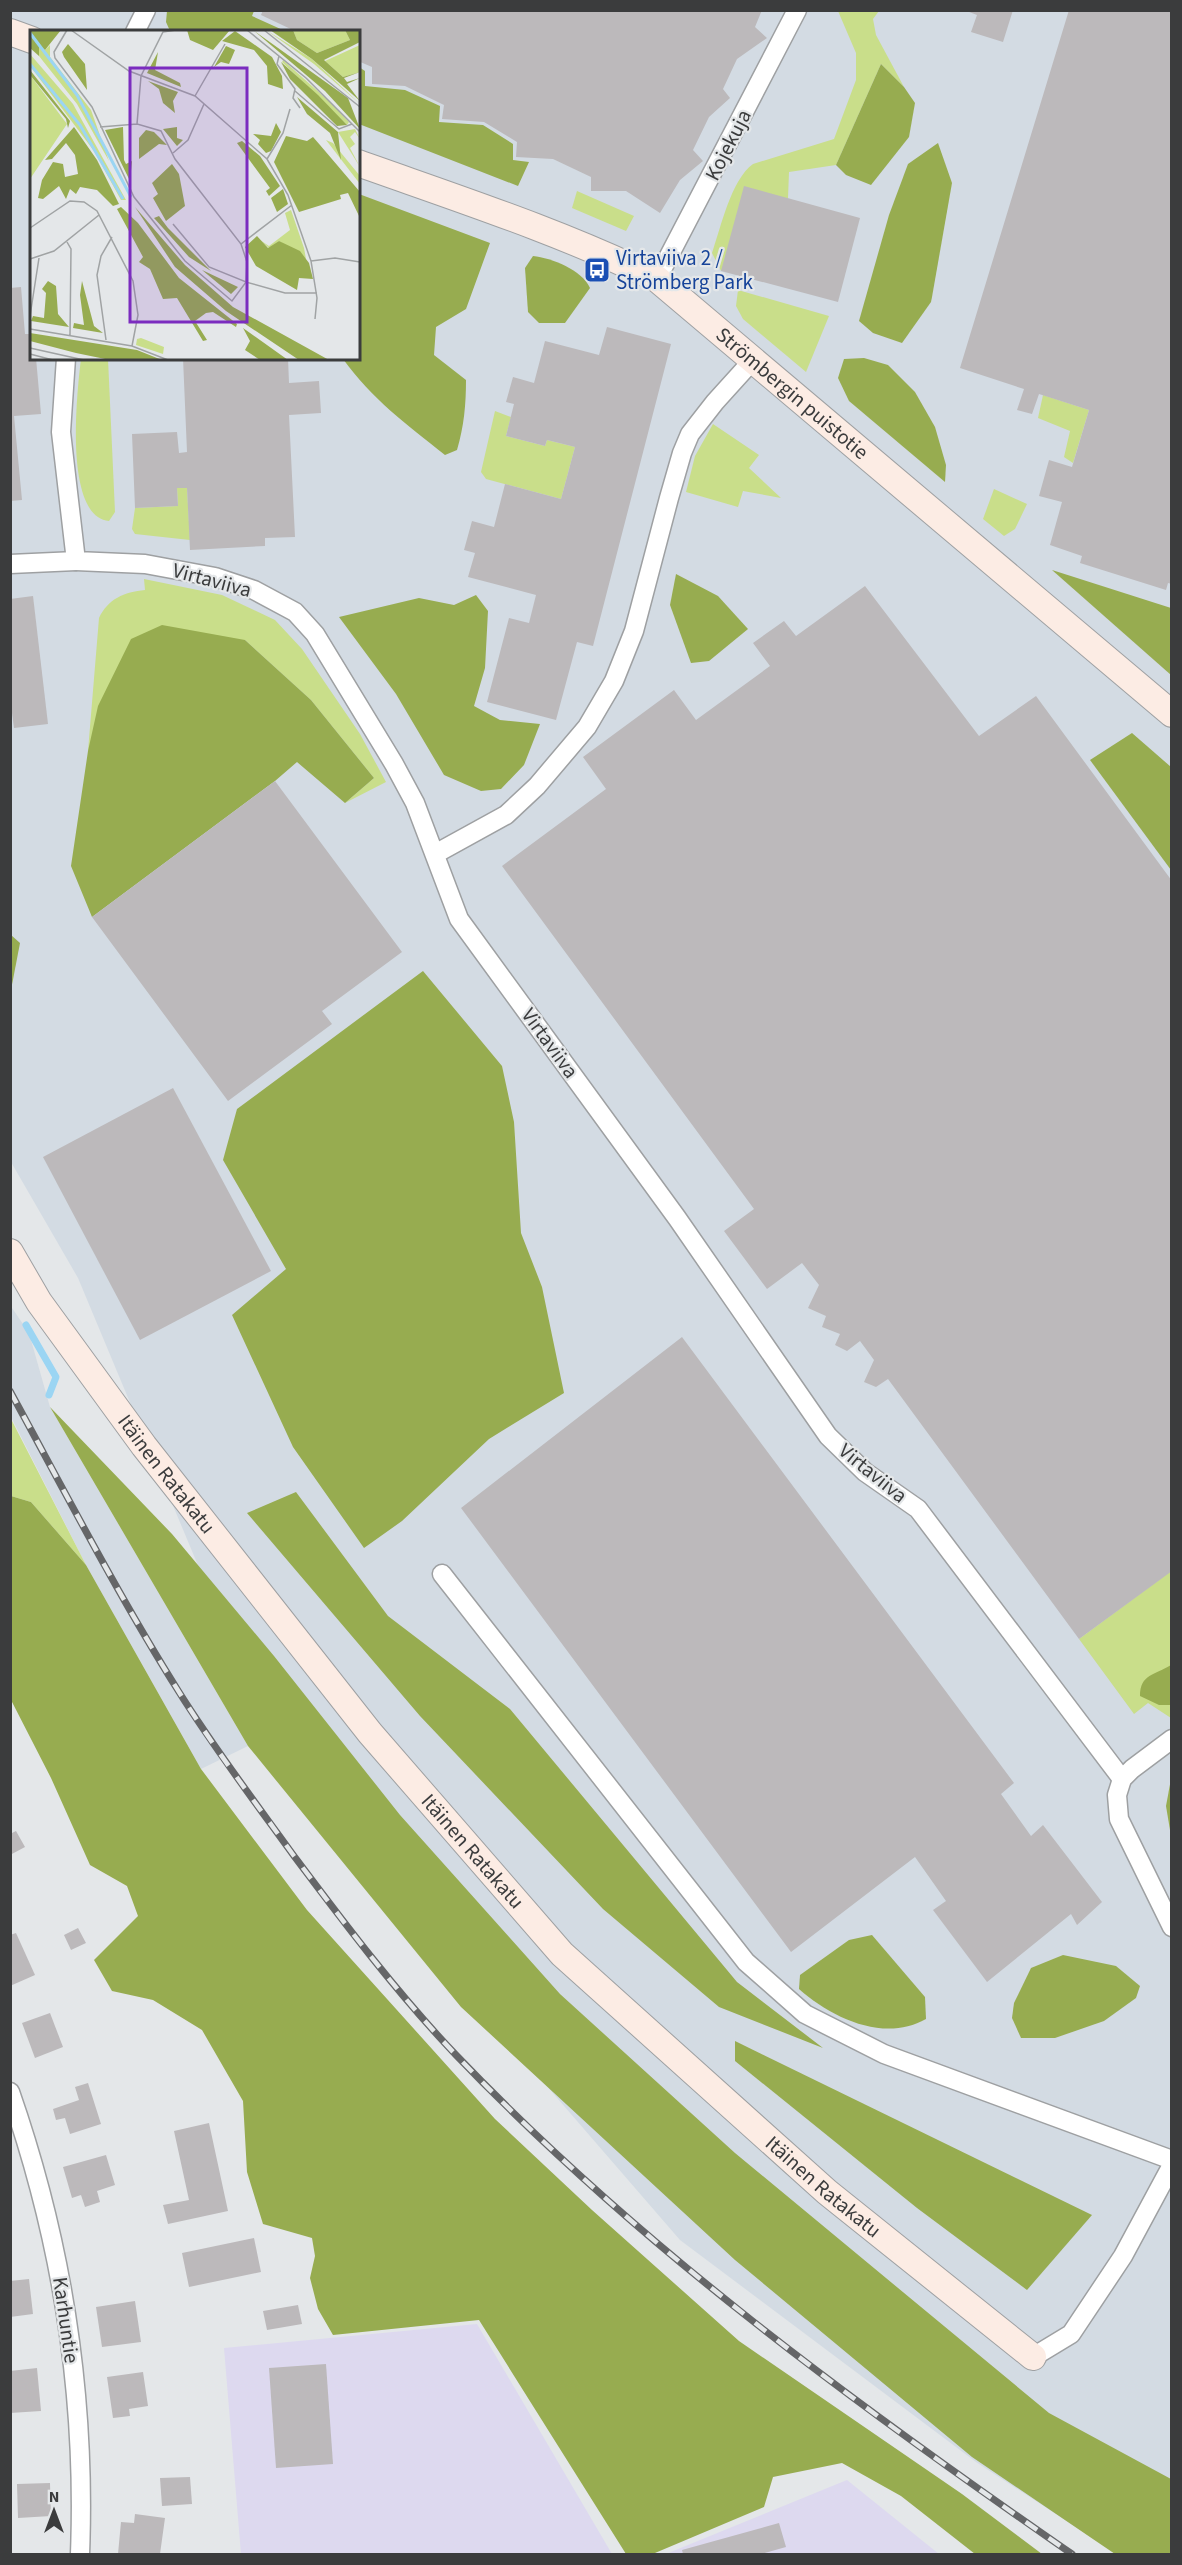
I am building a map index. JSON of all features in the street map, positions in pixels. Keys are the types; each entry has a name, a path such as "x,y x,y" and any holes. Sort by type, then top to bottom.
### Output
{"street":[{"path":"136,30 146,10"},
{"name":"Kojekuja","path":"657,279 797,10"},
{"path":"10,32 30,39"},
{"name":"Strömbergin puistotie","path":"360,164 609,255 657,279 1172,714"},
{"path":"66,360 60,432 76,561"},
{"path":"435,854 507,815 537,786 587,727 614,681 634,631 669,498 690,434 753,360"},
{"name":"Virtaviiva","path":"10,564 76,561 145,564 215,577 254,590 296,612 315,634 415,803 459,919 678,1218 828,1436 865,1472 918,1509 1122,1779"},
{"name":"Itäinen Ratakatu","path":"10,1252 39,1302 144,1446 370,1732 562,1954 827,2192 1034,2357"},
{"path":"441,1574 746,1962 805,2014 884,2054 1172,2160"},
{"path":"1172,1739 1122,1779 1117,1795 1119,1819 1172,1927"},
{"name":"Karhuntie","path":"10,2092 31,2150 61,2274 76,2389 82,2500 80,2554"},
{"path":"1034,2357 1071,2334 1123,2256 1172,2165"}],"shaded area":[{"path":"10,11 1171,11 1171,2554 1117,2554 976,2462 680,2240 293,1793 78,1278 11,1162"},
{"path":"10,1305 29,1333 50,1407 248,1746 201,1769 86,1565 11,1417"},
{"path":"477,2324 612,2554 241,2554 224,2348"},
{"path":"847,2480 939,2554 666,2554"}],"green space":[{"path":"167,11 254,11 252,16 283,30 170,30 166,22"},
{"path":"838,11 879,11 873,19 876,35 904,87 881,64 836,165 789,172 788,198 721,271 712,253 733,192 745,171 753,164 834,139 856,80 856,53"},
{"path":"881,64 904,87 915,103 909,137 871,185 846,175 836,165"},
{"path":"360,68 365,71 365,86 405,90 440,106 439,122 483,125 513,144 513,160 529,162 518,186 360,124"},
{"path":"938,143 952,183 932,297 931,302 902,343 873,333 859,321 889,215 908,164"},
{"path":"577,191 634,216 626,231 572,208"},
{"path":"360,194 490,243 466,309 436,327 434,355 466,380 464,415 457,450 445,455 403,422 344,360 360,360"},
{"path":"533,256 566,266 580,276 590,288 565,323 539,323 528,312 525,268"},
{"path":"738,290 829,316 806,372 743,319 736,306"},
{"path":"864,358 888,365 915,392 935,427 946,465 945,482 849,401 838,378 844,359"},
{"path":"81,360 108,360 115,512 109,521 94,514 85,498 79,476 76,450 77,397"},
{"path":"1043,395 1089,410 1073,463 1064,457 1070,431 1038,418"},
{"path":"495,411 511,417 506,436 545,446 547,440 575,447 561,499 486,479 481,472"},
{"path":"713,424 759,455 749,468 781,498 743,491 738,507 686,492 695,456"},
{"path":"177,488 187,488 190,540 135,534 132,529 135,508 178,506"},
{"path":"994,489 1027,504 1015,529 1004,536 983,519"},
{"path":"1052,570 1171,608 1171,675"},
{"path":"676,574 718,596 748,629 709,661 691,663 670,605"},
{"path":"144,579 222,595 275,620 302,649 360,734 386,782 345,803 374,778 311,700 245,640 88,751 99,618 112,601 130,593 145,590"},
{"path":"476,595 488,611 485,668 474,706 500,720 540,724 524,765 501,789 481,791 444,775 396,694 339,617 419,598 454,605"},
{"path":"162,625 245,640 311,700 374,778 345,803 297,762 275,781 92,917 71,866 88,751 98,706 131,639"},
{"path":"1132,733 1171,767 1171,870 1090,760"},
{"path":"11,935 20,943 11,990"},
{"path":"423,971 502,1066 514,1122 521,1233 542,1287 564,1393 489,1439 402,1521 364,1548 293,1447 232,1315 286,1269 223,1160 237,1109"},
{"path":"50,1407 172,1534 274,1656 400,1815 560,1994 735,2153 1049,2413 1171,2479 1171,2554 1115,2554 972,2457 735,2260 461,2007 248,1746"},
{"path":"10,1417 86,1565 31,1502 11,1496"},
{"path":"296,1492 388,1616 510,1709 737,1982 823,2048 719,2007 603,1909 420,1716 247,1513"},
{"path":"11,1496 31,1502 86,1565 201,1769 307,1910 495,2119 592,2210 739,2341 962,2494 1042,2554 975,2554 901,2496 842,2463 773,2477 764,2507 655,2554 626,2554 479,2320 333,2335 318,2309 310,2278 315,2256 312,2238 263,2224 247,2172 243,2101 202,2030 153,2000 112,1991 94,1960 138,1916 127,1886 90,1865 51,1778 11,1700"},
{"path":"1171,1571 1171,1718 1148,1703 1134,1714 1079,1639"},
{"path":"1171,1665 1171,1705 1159,1705 1140,1696 1146,1679"},
{"path":"1171,1779 1171,1836 1166,1806"},
{"path":"872,1935 925,1997 926,2019 910,2026 893,2029 859,2024 827,2009 799,1989 800,1975 849,1940"},
{"path":"1063,1955 1116,1966 1140,1986 1136,1998 1104,2021 1055,2038 1021,2038 1012,2018 1014,2003 1031,1968"},
{"path":"735,2041 1092,2215 1027,2290 917,2208 735,2061"}],"building":[{"path":"263,10 762,10 755,27 767,38 737,59 723,89 730,98 709,117 693,150 703,161 680,180 660,213 626,191 591,191 591,177 553,159 516,157 517,142 484,122 442,119 444,105 405,86 372,84 372,67 360,62 360,30 293,30 261,15"},
{"path":"964,10 1013,10 1003,42 971,32 977,15"},
{"path":"1069,10 1172,10 1172,584 1168,583 1166,590 1080,563 1082,556 1050,545 1062,502 1039,496 1049,460 1072,467 1089,410 1039,394 1032,414 1017,410 1024,389 960,368"},
{"path":"744,186 860,218 838,302 721,271"},
{"path":"21,287 25,334 30,334 30,360 36,360 41,414 14,416 22,500 10,501 10,288"},
{"path":"607,327 671,344 593,646 577,642 556,720 487,702 509,618 529,623 536,595 468,577 475,553 464,550 472,521 494,527 505,484 561,499 575,447 547,440 545,446 506,436 514,404 506,402 513,377 534,383 545,341 599,355"},
{"path":"183,360 288,360 289,383 319,381 321,413 289,415 295,537 265,538 265,546 190,550 187,488 177,488 178,506 135,508 132,434 177,432 179,453 187,452"},
{"path":"865,586 979,736 1036,696 1172,881 1172,1571 1079,1639 888,1379 876,1387 864,1382 874,1360 860,1341 847,1351 835,1345 840,1334 822,1327 826,1316 808,1308 819,1285 802,1263 767,1289 724,1231 754,1209 502,866 606,789 583,757 674,690 696,720 770,666 753,643 784,621 796,636"},
{"path":"33,596 48,724 14,728 10,698 10,599"},
{"path":"275,781 402,952 322,1011 332,1024 228,1101 92,917"},
{"path":"173,1088 271,1271 140,1340 43,1157"},
{"path":"682,1337 1014,1783 1001,1794 1031,1836 1043,1825 1102,1902 1077,1925 1071,1914 987,1982 933,1910 946,1901 915,1857 791,1952 461,1508"},
{"path":"16,1831 25,1847 10,1855 10,1834"},
{"path":"78,1928 86,1943 71,1950 64,1935"},
{"path":"16,1933 35,1975 10,1986 10,1935"},
{"path":"50,2013 63,2047 35,2058 22,2023"},
{"path":"88,2083 101,2124 70,2134 65,2118 56,2120 53,2109 79,2100 75,2087"},
{"path":"209,2123 228,2211 168,2224 163,2205 189,2200 174,2131"},
{"path":"106,2155 115,2185 97,2191 100,2202 85,2207 81,2195 72,2198 63,2167"},
{"path":"254,2238 261,2272 189,2287 182,2253"},
{"path":"29,2279 33,2314 10,2317 10,2281"},
{"path":"135,2301 141,2342 102,2347 96,2307"},
{"path":"298,2305 302,2324 267,2330 263,2311"},
{"path":"326,2364 333,2464 276,2468 269,2368"},
{"path":"37,2368 41,2411 10,2413 10,2371"},
{"path":"143,2372 148,2406 129,2409 130,2416 113,2418 107,2377"},
{"path":"190,2477 192,2504 162,2506 160,2478"},
{"path":"50,2483 51,2516 18,2518 17,2484"},
{"path":"135,2514 165,2518 160,2554 118,2554 121,2522 134,2523"},
{"path":"779,2523 786,2547 761,2554 683,2554 682,2550"}],"waterway":[{"path":"26,1325 56,1377 49,1395"}],"railway":[{"path":"10,1391 113,1581 192,1713 294,1856 392,1983 434,2031 526,2125 674,2257 830,2381 1072,2554"}],"place":[{"name":"Virtaviiva 2 / Strömberg Park","path":"597,270"}]}
